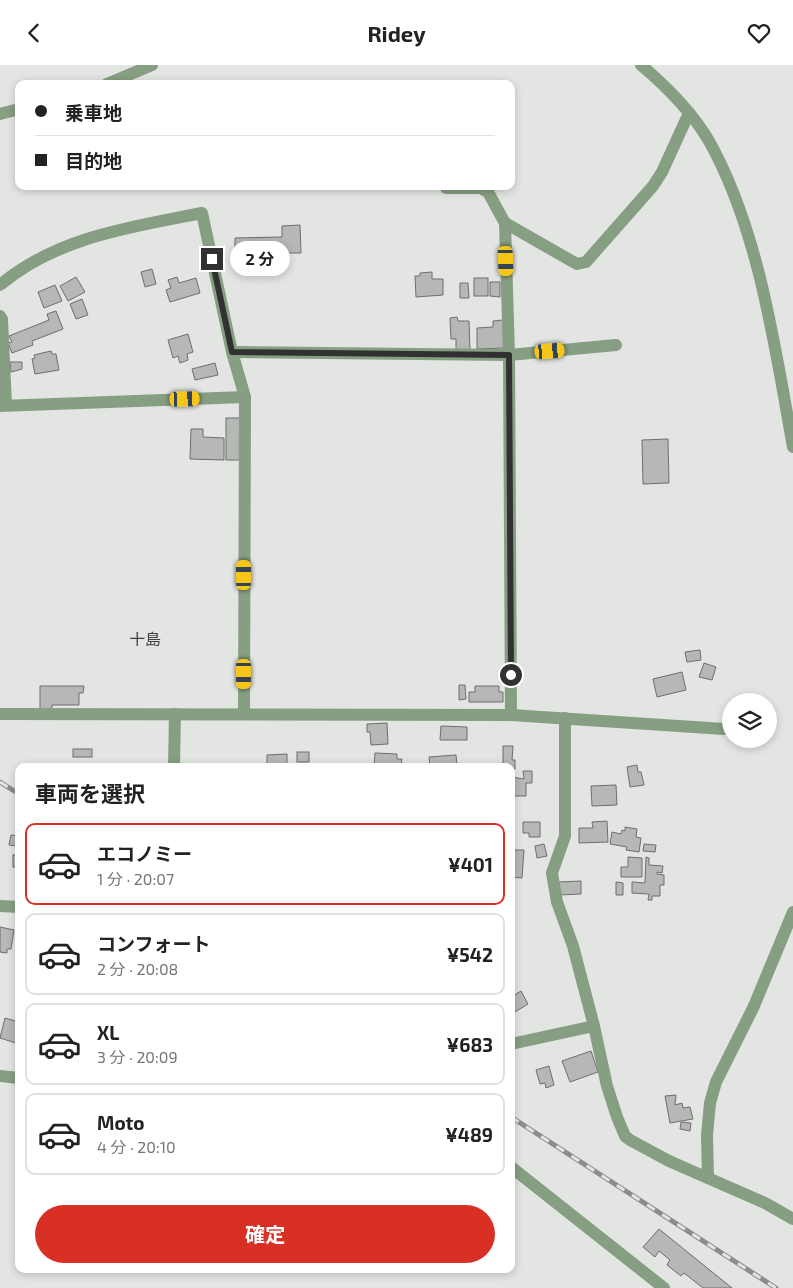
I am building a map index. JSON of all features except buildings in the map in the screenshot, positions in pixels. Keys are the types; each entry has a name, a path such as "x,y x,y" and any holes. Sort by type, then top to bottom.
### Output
{"street":[{"path":"116,80 152,65"},
{"path":"642,65 690,113 708,140 730,183 746,228 777,357 793,447"},
{"path":"0,114 15,110"},
{"path":"505,223 577,264 586,262 654,186 690,113"},
{"path":"484,190 488,192 505,223 509,355 511,715"},
{"path":"0,285 17,271 50,252 81,240 102,233 202,213 232,352 245,397 244,713"},
{"path":"0,316 2,319 3,405 245,397"},
{"path":"232,352 509,355 616,345"},
{"path":"0,714 511,715 722,729"},
{"path":"174,763 175,714"},
{"path":"564,718 565,836 552,873 557,902 572,946 594,1026 607,1086 617,1117 626,1136 669,1161 765,1203 793,1219"},
{"path":"0,905 15,907"},
{"path":"708,1178 707,1135 710,1103 716,1082 754,1006 793,912"},
{"path":"515,1042 594,1026"},
{"path":"0,1076 15,1078"},
{"path":"515,1170 664,1288"}],"railway":[{"path":"0,782 15,791"},
{"path":"515,1120 776,1288"}],"district":[{"name":"十島","path":"145,639"}],"route":[{"path":"212,259 232,352 509,355 511,675"}]}
